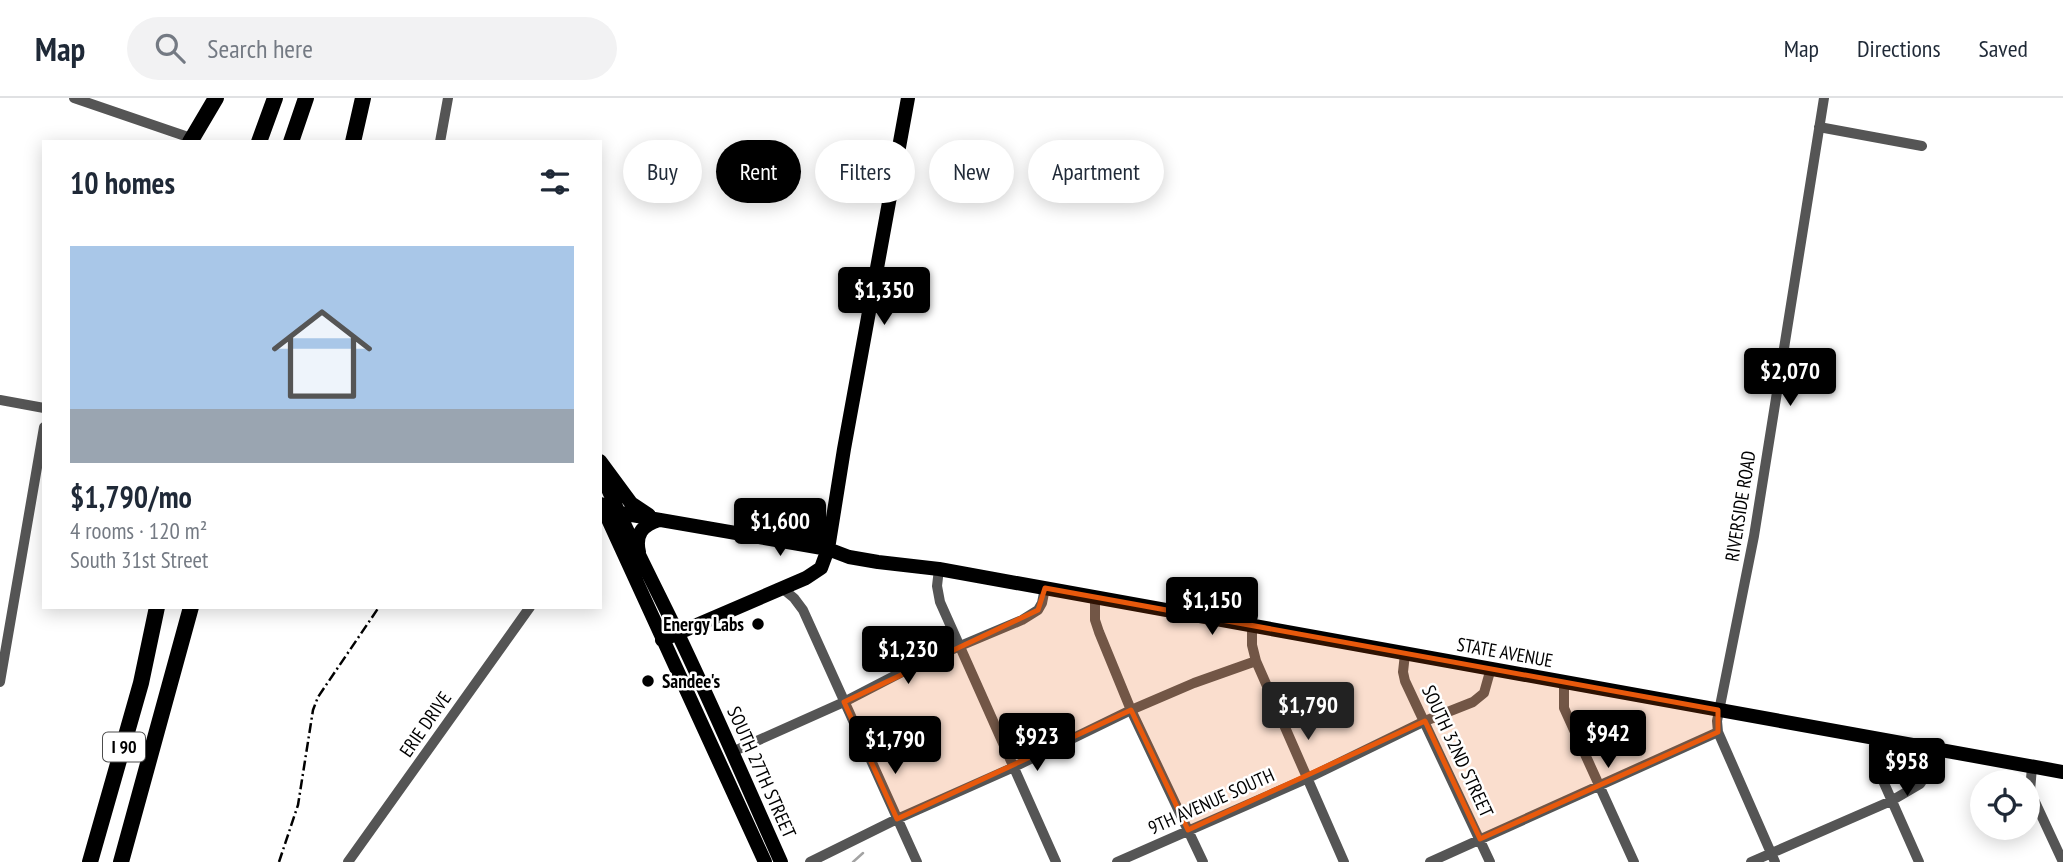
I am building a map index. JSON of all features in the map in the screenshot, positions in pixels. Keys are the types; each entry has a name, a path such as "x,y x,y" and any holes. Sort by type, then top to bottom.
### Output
{"highway":[{"path":"190,140 216,98"},
{"path":"260,140 275,98"},
{"path":"292,140 306,98"},
{"path":"354,140 363,98"},
{"name":"I 90","path":"90,862 115,781 156,609"},
{"name":"I 90","path":"121,862 173,674 188,609"}],"main road":[{"path":"662,640 783,589 819,570 828,549 908,98"},
{"path":"602,464 631,503 659,520"},
{"name":"SOUTH 27TH STREET","path":"602,486 605,509 662,640 765,862"},
{"name":"STATE AVENUE","path":"605,509 828,549 844,548 879,554 939,569 2063,772"},
{"name":"SOUTH 27TH STREET","path":"605,509 639,556 678,634 781,862"},
{"path":"639,556 639,533 649,523 659,520"}],"street":[{"path":"74,98 187,140"},
{"path":"440,140 448,98"},
{"name":"RIVERSIDE ROAD","path":"1718,732 1718,710 1754,536 1824,98"},
{"path":"1819,127 1922,146"},
{"path":"0,400 42,408"},
{"path":"0,682 42,439"},
{"path":"939,569 937,586 940,602 1056,862"},
{"path":"803,580 800,594 803,610"},
{"path":"732,751 1032,615 1042,603 1045,588"},
{"path":"783,589 803,610 917,862"},
{"path":"1095,597 1095,620 1099,632 1131,710 1203,862"},
{"name":"ERIE DRIVE","path":"348,862 529,609"},
{"path":"1252,626 1256,662 1344,862"},
{"name":"SOUTH 32ND STREET","path":"1405,654 1403,672 1490,862"},
{"path":"810,862 1131,710 1194,683 1256,662"},
{"name":"9TH AVENUE SOUTH","path":"1117,862 1306,779 1480,697 1487,685 1491,668"},
{"path":"1564,681 1564,708 1634,862"},
{"path":"1430,862 1718,732 1773,857"},
{"path":"1875,737 1876,765 1919,862"},
{"path":"2032,767 2030,792 2063,862"},
{"path":"1751,862 1773,857 1891,801 1920,784 1928,772"}],"highlighted area":[{"path":"1045,588 1564,681 1718,710 1718,732 1480,839 1425,721 1188,830 1131,710 897,819 844,702 1038,610"}],"waterway":[{"path":"853,862 863,853"}],"railway":[{"path":"279,862 298,805 313,710 318,697 378,609"}],"place":[{"name":"Energy Labs","path":"758,624"},
{"name":"Sandee's","path":"648,681"}]}
